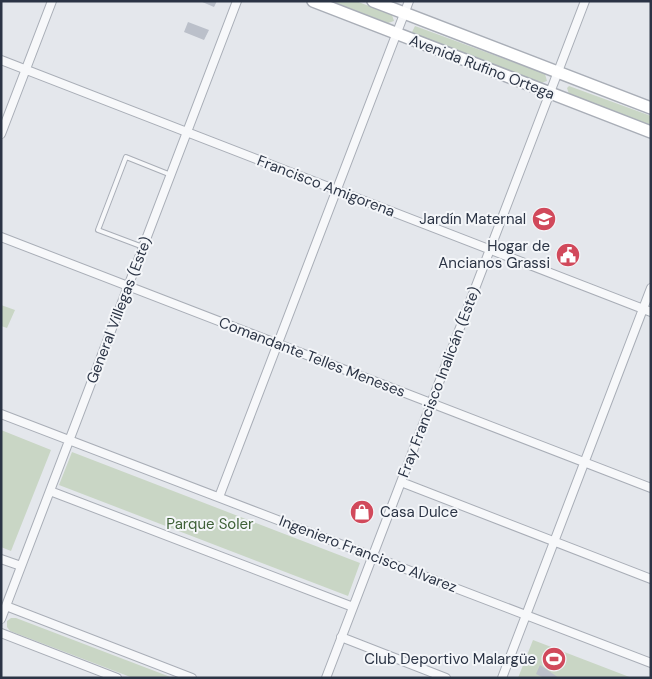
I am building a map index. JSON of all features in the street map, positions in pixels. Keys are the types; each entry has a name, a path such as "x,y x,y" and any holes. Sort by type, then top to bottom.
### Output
{"main road":[{"name":"Avenida Rufino Ortega","path":"313,1 651,132"},
{"name":"Avenida Rufino Ortega","path":"373,1 651,108"}],"street":[{"path":"1,134 52,1"},
{"name":"General Villegas (Este)","path":"1,619 237,1"},
{"path":"219,497 409,1"},
{"name":"Fray Francisco Inalicán (Este)","path":"326,678 585,1"},
{"name":"Francisco Amigorena","path":"1,60 647,310"},
{"name":"Comandante Telles Meneses","path":"1,237 651,488"},
{"path":"502,678 584,463 647,310 651,288"},
{"name":"Ingeniero Francisco Alvarez","path":"1,414 651,663"},
{"path":"401,482 651,579"},
{"path":"50,491 353,607"},
{"path":"1,559 21,566"},
{"path":"6,606 192,678"},
{"path":"1,633 117,678"},
{"path":"342,637 446,678"}],"lane":[{"path":"144,247 98,230 126,157 171,175"}],"green space":[{"path":"331,1 356,1 392,15 394,21 388,23"},
{"path":"415,26 545,74 547,81 541,83 415,34 412,32"},
{"path":"569,86 651,116 651,126 569,94 567,88"},
{"path":"1,305 15,310 7,328 1,326"},
{"path":"1,430 51,450 11,551 1,547"},
{"name":"Parque Soler","path":"72,452 360,563 348,596 59,485"},
{"path":"11,618 16,618 173,678 133,678 10,631 7,627 7,621"},
{"name":"Club Deportivo Malargüe","path":"533,640 632,678 518,678"}],"building":[{"path":"200,1 217,1 214,7"},
{"path":"188,22 209,30 204,40 184,32"},
{"path":"540,665 559,678 544,678 536,674"}],"place":[{"name":"Jardín Maternal","path":"544,219"},
{"name":"Hogar de Ancianos Grassi","path":"568,255"},
{"name":"Casa Dulce","path":"362,512"},
{"name":"Club Deportivo Malargüe","path":"554,659"}]}
